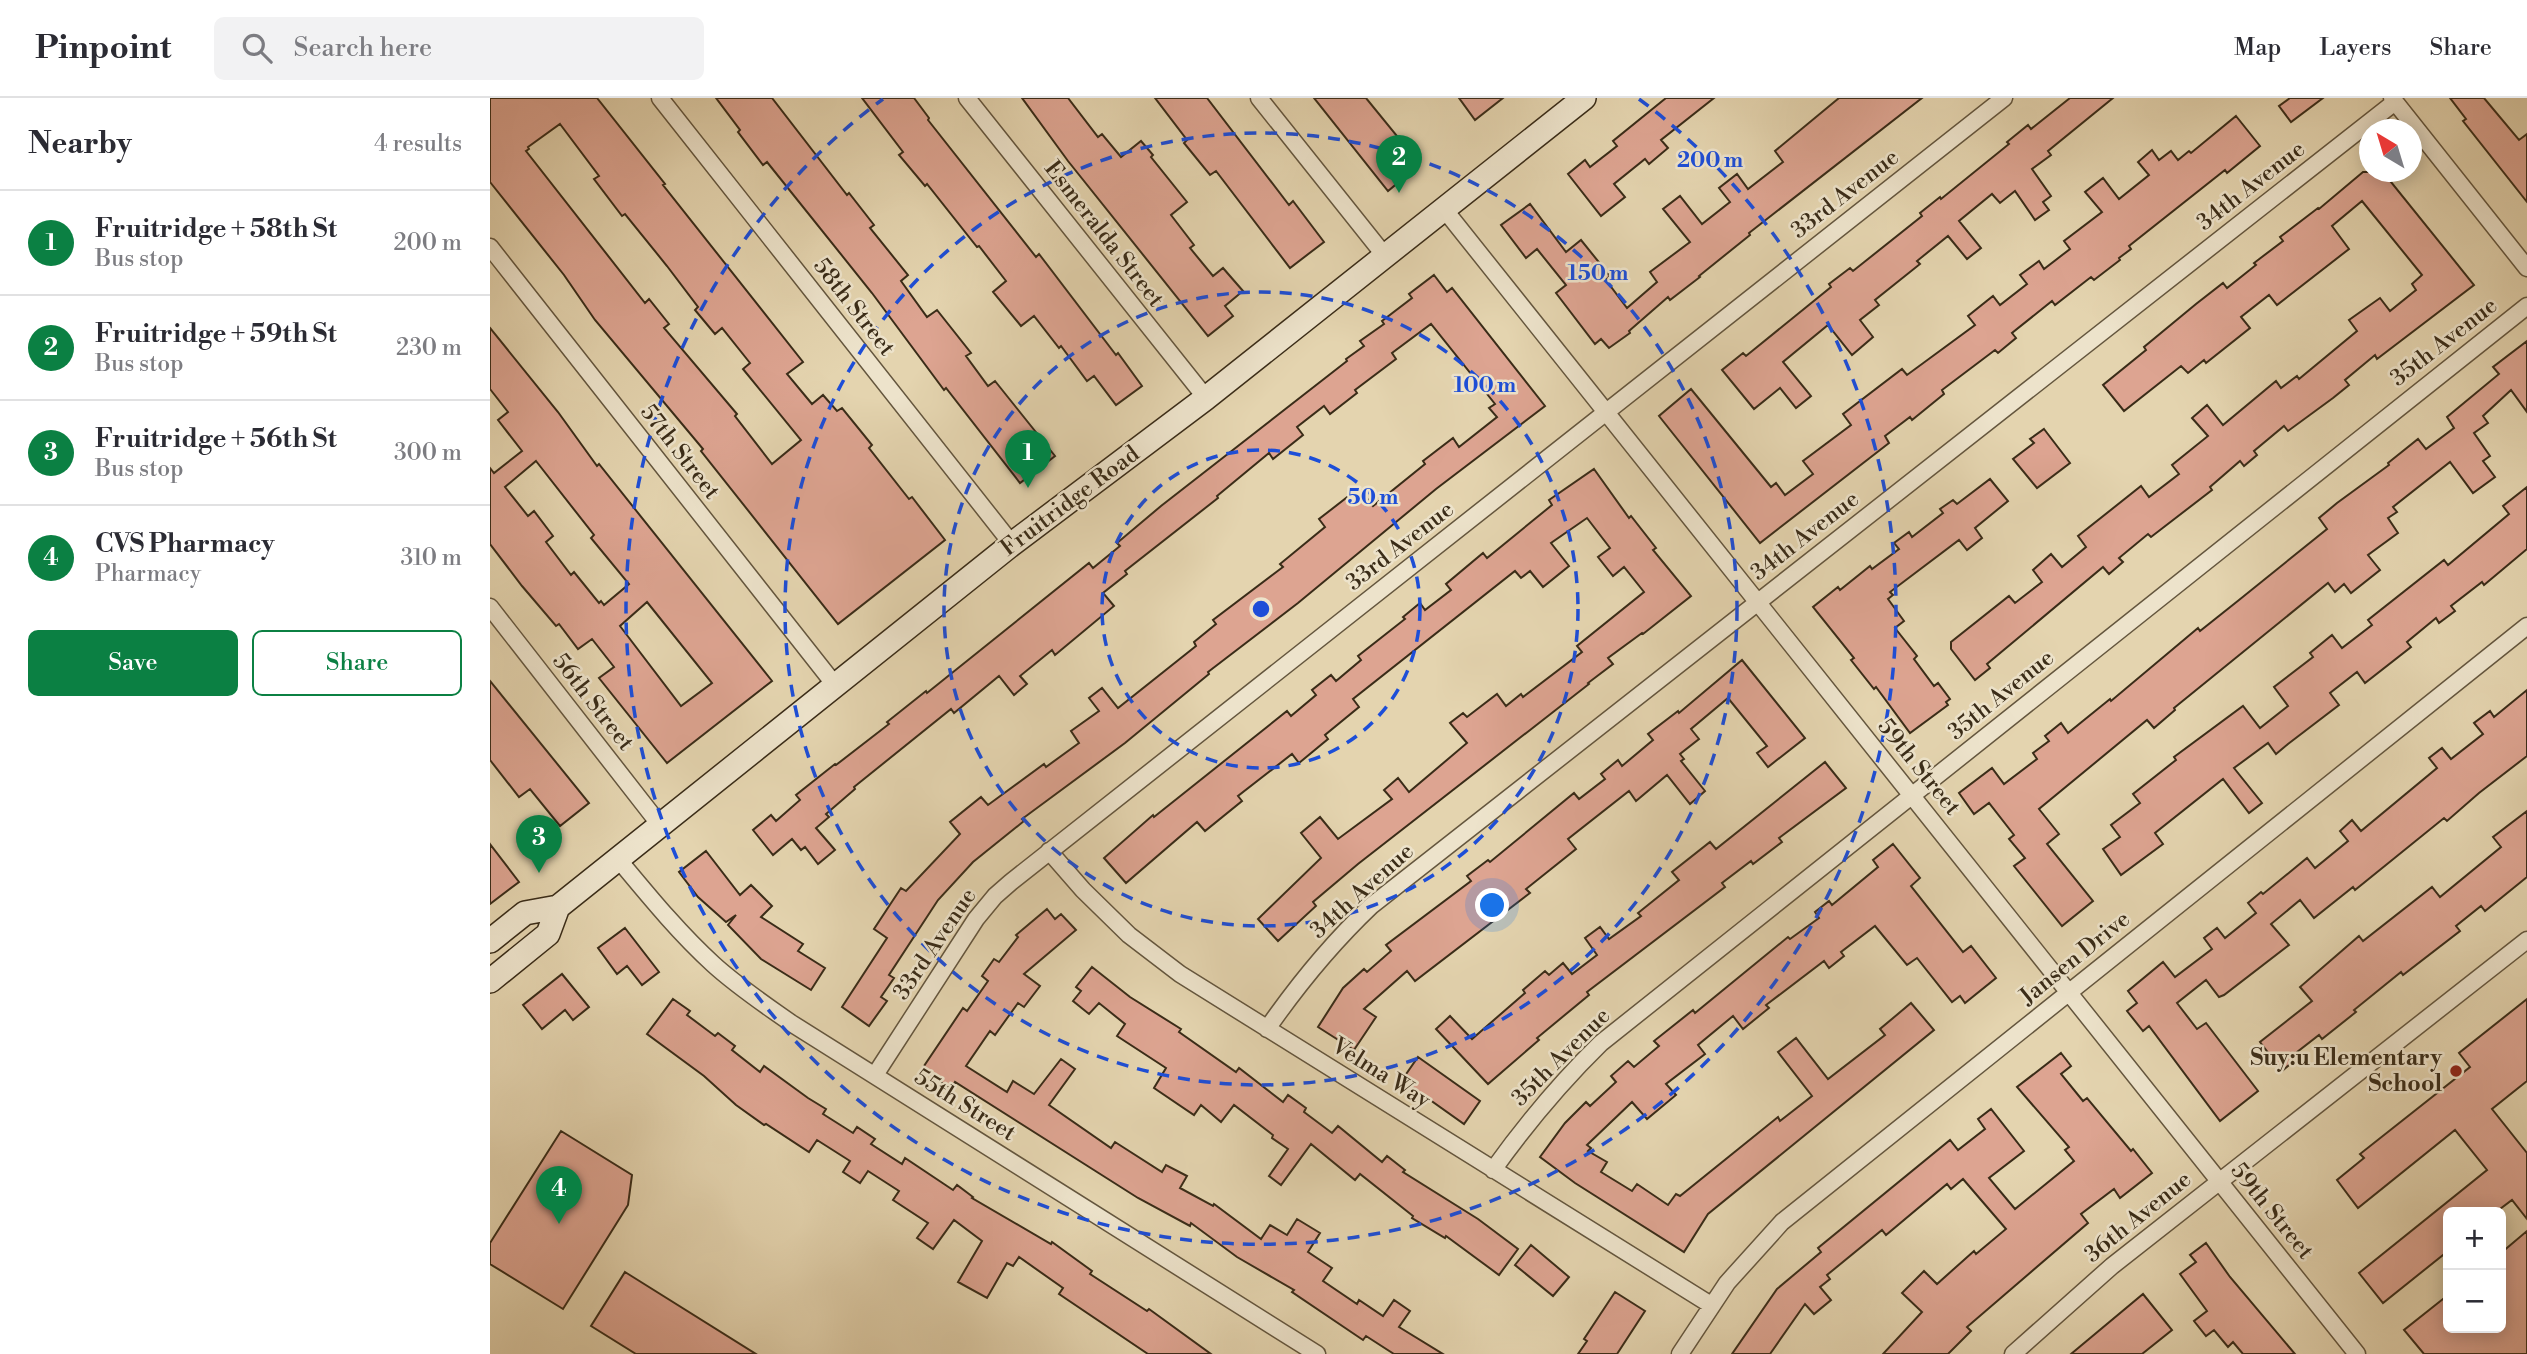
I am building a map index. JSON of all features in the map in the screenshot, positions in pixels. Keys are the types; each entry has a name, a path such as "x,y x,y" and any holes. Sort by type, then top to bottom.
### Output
{"main road":[{"name":"Fruitridge Road","path":"490,941 525,913 558,907 1012,544 1206,398 1385,257 1571,102"},
{"name":"Fruitridge Road","path":"490,981 548,934 558,907"}],"street":[{"name":"58th Street","path":"660,98 1012,544"},
{"name":"Esmeralda Street","path":"967,98 1206,398"},
{"path":"1259,98 1385,257"},
{"name":"33rd Avenue","path":"875,1076 976,919 995,896 2004,98"},
{"path":"2394,100 2527,268"},
{"name":"34th Avenue","path":"1267,1029 1304,977 1339,936 1371,906 2394,100"},
{"name":"59th Street","path":"1444,209 2357,1354"},
{"name":"57th Street","path":"490,247 835,685"},
{"name":"35th Avenue","path":"1493,1170 1525,1124 1559,1084 1601,1043 2527,306"},
{"name":"56th Street","path":"490,607 660,825"},
{"name":"Jansen Drive","path":"1680,1354 1734,1274 1782,1222 2527,626"},
{"name":"Velma Way","path":"1049,851 1083,890 1129,935 1180,974 1711,1305"},
{"name":"55th Street","path":"618,859 671,921 713,964 743,989 875,1076 1317,1354"},
{"name":"36th Avenue","path":"2013,1354 2112,1266 2527,940"}],"building":[{"path":"490,98 597,98 803,362 787,374 812,404 823,395 837,411 842,408 872,445 869,448 945,540 838,624 701,451 703,449 595,320 564,275 490,182","holes":["560,124 599,176 594,179 622,216 625,214 667,266 698,307 695,310 715,334 722,328 750,363 743,369 801,440 772,464 735,416 737,414 664,328 669,324 649,299 645,303 526,151"]},
{"path":"716,98 772,98 847,195 849,193 874,225 870,228 908,275 901,281 927,317 937,310 971,353 966,356 988,386 995,381 1055,456 1020,483 946,388 944,390 872,293 767,162 763,165"},
{"path":"862,98 914,98 928,120 1036,257 1039,254 1142,386 1116,405 1094,376 1087,381 1034,316 1021,326 993,292 1006,281 927,184 925,186 899,155 903,152"},
{"path":"1022,98 1068,98 1098,137 1102,134 1121,157 1141,141 1187,202 1171,215 1194,245 1190,248 1213,276 1223,268 1243,291 1225,306 1233,316 1208,336 1068,161"},
{"path":"1155,98 1207,98 1289,205 1293,201 1324,242 1290,268 1216,171 1210,175 1184,143 1187,140"},
{"path":"1314,98 1366,98 1397,136 1389,142 1412,171 1388,191"},
{"path":"1459,98 1503,98 1475,120"},
{"path":"1666,98 1714,98 1661,140 1668,148 1649,164 1645,159 1614,184 1625,197 1601,216 1568,174 1585,160 1590,167 1617,146 1613,141"},
{"path":"1839,98 1922,98 1749,233 1750,235 1700,277 1670,300 1668,297 1629,331 1630,333 1609,348 1601,339 1595,344 1556,293 1566,285 1537,249 1526,258 1501,225 1530,204 1566,252 1581,240 1610,276 1606,280 1627,308 1657,282 1650,272 1690,242 1663,209 1680,196 1702,224 1730,202 1719,188 1737,174 1748,189 1783,162 1775,151"},
{"path":"2070,98 2113,98 2048,151 2051,155 2032,169 2051,196 2043,202 2049,210 2035,220 2015,191 2000,203 1992,194 1959,221 1981,248 1967,259 1948,236 1917,261 1920,264 1875,300 1879,305 1860,320 1873,337 1852,355 1828,325 1783,362 1811,396 1796,408 1780,388 1754,409 1722,370 1743,353 1746,356 1831,287 1829,284 1850,268 1853,271 1922,216 1920,213 2009,144 2007,142 2028,125 2031,129"},
{"path":"2290,98 2323,98 2291,122 2279,106"},
{"path":"2450,98 2484,98 2519,140 2527,134 2527,202 2463,121 2466,119"},
{"path":"2236,116 2260,146 2227,173 2225,170 2129,246 2131,249 2119,258 2120,260 2094,280 2091,277 2055,305 2052,301 2012,333 2016,338 1998,353 1995,350 1942,390 1944,394 1912,420 1910,417 1885,436 1889,443 1760,543 1659,416 1691,389 1771,487 1776,483 1785,495 1813,474 1803,461 1851,425 1843,414 1902,369 1907,375 1975,325 1968,316 1993,296 2000,305 2027,284 2020,275 2039,261 2044,269 2070,249 2064,241 2102,212 2085,192 2103,178 2119,199 2149,175 2138,162 2152,150 2159,160 2171,151 2178,160 2189,151 2191,153"},
{"path":"2359,175 2359,182 2391,182 2474,285 2377,359 2375,355 2345,380 2349,385 2333,398 2288,431 2284,426 2254,451 2257,455 2244,466 2240,461 2210,487 2212,490 2151,537 2148,534 2119,558 2123,562 2109,574 2103,567 1987,664 1990,668 1975,680 1951,649 1951,642 2009,596 2015,603 2042,582 2033,570 2051,554 2062,567 2086,547 2078,536 2141,486 2149,497 2179,474 2172,465 2208,436 2192,418 2207,405 2223,425 2276,381 2281,388 2297,376 2299,379 2357,331 2349,320 2380,298 2390,311 2416,290 2412,284 2422,275 2362,201 2332,226 2349,249 2277,305 2269,295 2241,317 2250,328 2206,363 2204,360 2188,373 2181,366 2124,411 2103,385 2196,304 2223,283 2227,288 2283,241 2280,237"},
{"path":"1434,275 1447,292 1452,288 1545,406 1436,489 1298,603 1208,672 1209,674 1125,743 1022,819 1024,821 973,862 938,900 889,975 894,978 881,997 887,1001 869,1026 842,1007 887,938 874,929 901,888 906,891 960,834 950,822 981,797 988,805 1044,764 1046,767 1079,743 1071,731 1099,711 1089,698 1102,688 1118,708 1196,646 1194,642 1216,624 1213,620 1283,567 1280,564 1325,527 1319,519 1359,488 1373,506 1453,438 1459,447 1497,417 1489,408 1495,404 1431,324 1392,353 1396,359 1355,390 1357,393 1330,414 1324,406 1297,427 1303,435 1273,459 1269,453 1217,496 1218,498 1125,571 1127,574 1103,593 1114,606 1055,655 1052,650 1020,676 1027,684 1014,695 999,676 954,713 951,709 854,787 855,789 826,814 829,817 816,828 835,850 818,864 805,847 801,850 792,839 773,855 753,830 771,815 776,821 800,800 796,795 1089,563 1093,568 1120,546 1117,543 1161,506 1347,361 1346,359 1364,346 1360,341 1384,324 1382,321 1412,298 1409,294"},
{"path":"490,328 558,412 597,466 599,464 772,681 667,763 599,678 614,667 592,639 578,649 559,624 556,626 522,586 490,544 490,468 494,473 522,451 498,420 508,412 490,389","holes":["536,461 594,535 591,538 629,584 604,605 601,601 599,603 574,572 571,575 546,542 553,536 534,511 528,516 505,487","647,602 712,683 681,706 620,626"]},
{"path":"2527,341 2527,412 2511,390 2483,416 2488,423 2474,433 2490,456 2483,461 2495,477 2473,493 2450,462 2393,507 2397,512 2388,518 2398,533 2368,555 2380,570 2351,593 2344,584 2335,592 2328,583 2174,708 2175,710 2154,728 2147,720 2039,809 2059,834 2047,844 2093,901 2062,926 2014,866 2025,858 2009,839 2014,835 1989,803 1974,814 1959,793 1992,768 2004,784 2037,759 2033,753 2049,741 2045,736 2061,723 2068,733 2110,699 2111,701 2198,628 2200,631 2239,600 2327,529 2319,518 2337,503 2389,465 2388,463 2418,439 2426,449 2454,428 2447,417 2499,374 2493,367"},
{"path":"2044,429 2070,463 2037,488 2013,459 2034,443 2030,439"},
{"path":"1594,469 1629,518 1631,516 1656,548 1653,550 1691,596 1608,658 1613,664 1589,684 1358,864 1313,902 1316,906 1278,941 1258,919 1321,858 1301,833 1320,817 1338,839 1392,799 1384,790 1398,778 1409,792 1467,743 1450,723 1463,713 1467,717 1497,694 1506,706 1521,694 1523,697 1582,652 1577,646 1644,592 1624,567 1613,576 1598,557 1610,548 1587,518 1551,543 1569,566 1543,587 1530,571 1521,578 1515,571 1353,699 1359,707 1325,735 1328,739 1299,763 1292,754 1238,796 1242,801 1205,831 1197,822 1126,883 1104,858 1153,815 1154,817 1287,711 1291,716 1316,695 1312,690 1331,675 1336,681 1361,660 1358,656 1405,619 1403,617 1420,603 1425,610 1451,590 1446,584 1483,553 1487,558 1552,505 1549,500"},
{"path":"1990,479 2008,501 1975,528 1982,538 1967,550 1959,540 1890,592 1893,595 1888,599 1904,621 1895,628 1917,656 1914,659 1934,686 1938,683 1950,699 1946,702 1948,705 1910,733 1876,687 1874,689 1851,660 1854,658 1813,607 1838,587 1840,590 1870,566 1872,569 1899,549 1894,543 1909,532 1912,537 1943,513 1940,509 1953,500 1957,504"},
{"path":"2527,487 2527,549 2484,585 2482,582 2451,606 2455,611 2439,623 2436,618 2407,642 2411,647 2365,683 2357,672 2330,693 2339,705 2276,754 2268,743 2234,768 2262,803 2249,813 2223,779 2155,833 2163,844 2121,875 2103,849 2120,837 2111,825 2140,803 2133,794 2176,760 2174,757 2243,706 2260,728 2288,706 2274,687 2313,657 2310,653 2332,635 2342,648 2372,625 2368,620 2444,560 2448,565 2509,514 2503,506"},
{"path":"1742,660 1805,738 1768,767 1757,753 1767,746 1728,698 1691,729 1699,739 1680,754 1684,759 1681,761 1705,791 1690,804 1667,775 1636,801 1629,791 1568,839 1576,849 1526,889 1530,893 1415,981 1407,971 1364,1009 1376,1017 1354,1050 1318,1027 1343,988 1364,969 1367,972 1391,951 1386,945 1471,881 1467,876 1488,860 1490,862 1574,793 1579,799 1605,779 1601,774 1618,760 1622,766 1653,740 1648,734 1678,711 1679,713"},
{"path":"490,681 589,803 560,826 530,789 519,797 490,760"},
{"path":"2527,690 2527,756 2447,821 2444,818 2355,890 2353,887 2314,918 2300,900 2271,924 2289,945 2224,995 2219,997 2206,980 2177,1003 2197,1029 2206,1023 2258,1091 2220,1121 2149,1026 2143,1031 2127,1011 2137,1003 2128,991 2163,962 2175,977 2212,949 2204,938 2217,928 2225,938 2256,913 2248,903 2261,892 2263,894 2307,858 2315,868 2348,841 2340,831 2352,820 2361,831 2437,768 2429,758 2442,748 2451,759 2483,734 2474,723 2490,711 2494,717"},
{"path":"1825,762 1846,788 1779,838 1782,842 1722,883 1725,887 1587,992 1589,995 1537,1038 1539,1040 1488,1084 1436,1029 1450,1016 1472,1039 1525,993 1523,990 1545,971 1549,975 1563,963 1572,974 1597,955 1585,938 1600,927 1609,939 1641,916 1638,913 1679,880 1672,872 1710,842 1716,849"},
{"path":"2527,811 2527,877 2485,911 2481,906 2456,926 2460,931 2403,975 2401,972 2322,1039 2319,1035 2292,1056 2295,1060 2282,1071 2260,1042 2312,1001 2300,987 2359,936 2363,941 2432,887 2440,897 2501,847 2493,837"},
{"path":"490,844 519,882 490,904"},
{"path":"1893,844 1920,878 1911,886 1963,952 1971,946 1996,978 1965,1003 1960,996 1952,1002 1917,958 1907,965 1875,926 1841,952 1844,956 1829,968 1824,961 1766,1005 1769,1008 1743,1029 1733,1016 1698,1045 1705,1054 1666,1084 1676,1095 1647,1119 1632,1102 1587,1145 1591,1148 1588,1151 1607,1162 1601,1172 1632,1191 1637,1184 1668,1205 1676,1194 1680,1196 1778,1117 1780,1121 1812,1096 1778,1052 1796,1038 1828,1079 1885,1035 1880,1029 1911,1003 1934,1030 1708,1214 1684,1252 1575,1183 1540,1157 1565,1123 1586,1102 1590,1106 1616,1082 1611,1076 1628,1061 1634,1067 1659,1046 1654,1041 1693,1010 1695,1013 1788,937 1790,939 1819,918 1815,912 1829,901 1832,905 1878,867 1873,860"},
{"path":"706,851 740,895 751,885 772,906 761,917 803,944 798,951 825,968 811,990 761,959 728,925 736,915 726,922 698,897 679,872"},
{"path":"1047,909 1055,919 1061,914 1076,930 1024,974 1040,986 1024,1007 1018,1003 995,1035 990,1031 966,1066 1007,1092 1013,1081 1034,1094 1061,1059 1075,1069 1049,1105 1111,1148 1115,1142 1162,1172 1166,1165 1187,1176 1180,1188 1213,1206 1214,1204 1261,1239 1270,1225 1287,1235 1297,1219 1320,1233 1308,1252 1332,1268 1323,1281 1357,1304 1359,1300 1383,1316 1394,1300 1410,1311 1399,1327 1443,1354 1394,1354 1366,1336 1363,1340 1292,1292 1294,1290 1237,1257 1191,1223 1190,1226 1138,1198 955,1082 951,1089 922,1069 963,1008 967,1011 988,981 982,976 994,959 999,962 1018,937 1016,935"},
{"path":"625,928 659,972 642,985 627,966 617,974 598,948"},
{"path":"1092,967 1130,997 1181,1029 1179,1032 1236,1072 1239,1068 1283,1102 1288,1095 1306,1108 1304,1112 1332,1133 1338,1126 1382,1162 1387,1156 1405,1170 1403,1172 1478,1219 1518,1249 1499,1275 1446,1236 1445,1238 1412,1218 1413,1216 1360,1174 1355,1180 1311,1144 1281,1185 1269,1176 1288,1149 1272,1138 1273,1135 1234,1105 1221,1122 1201,1105 1194,1115 1154,1088 1166,1068 1117,1036 1125,1024 1099,1003 1089,1014 1073,1001 1081,991 1076,987"},
{"path":"562,974 589,1007 573,1020 565,1010 542,1029 523,1005"},
{"path":"673,999 690,1011 687,1015 715,1036 718,1033 735,1046 732,1050 760,1072 764,1066 826,1109 823,1114 853,1133 857,1127 875,1139 871,1144 902,1164 905,1158 953,1190 957,1185 972,1198 1051,1244 1052,1242 1092,1271 1090,1274 1147,1311 1149,1309 1211,1354 1148,1354 1059,1294 1063,1288 1019,1257 1013,1266 1007,1263 987,1298 958,1282 982,1241 954,1220 933,1249 917,1238 928,1223 893,1200 899,1191 868,1171 860,1183 843,1172 850,1161 817,1140 809,1152 736,1105 704,1076 647,1034"},
{"path":"2527,999 2527,1081 2492,1109 2527,1153 2527,1219 2512,1200 2503,1207 2443,1207 2443,1255 2383,1303 2359,1273 2487,1170 2455,1130 2358,1208 2337,1180 2364,1158 2360,1154 2470,1067 2459,1053"},
{"path":"2061,1053 2071,1066 2061,1074 2083,1101 2087,1098 2152,1173 2120,1198 2114,1189 2081,1214 2088,1223 1967,1327 1971,1331 1948,1354 1883,1354 1922,1312 1902,1293 1924,1271 1937,1284 1974,1251 1976,1254 2006,1229 1963,1179 1951,1189 1947,1184 1886,1235 1882,1230 1827,1275 1830,1279 1820,1287 1831,1300 1814,1314 1805,1304 1770,1354 1732,1354 1777,1289 1821,1252 1818,1248 1950,1140 1958,1150 1985,1129 1978,1119 1991,1109 2024,1151 1989,1178 2015,1209 2074,1161 2065,1150 2069,1147 2017,1087"},
{"path":"1418,1057 1480,1101 1464,1124 1402,1080"},
{"path":"561,1131 632,1175 628,1205 563,1309 490,1264 490,1243"},
{"path":"2527,1231 2527,1354 2424,1354 2404,1330 2443,1299 2443,1333 2506,1333 2506,1249"},
{"path":"2206,1243 2230,1277 2295,1354 2243,1354 2233,1342 2228,1347 2214,1330 2206,1336 2194,1321 2207,1311 2180,1274 2196,1262 2190,1255"},
{"path":"1531,1245 1569,1277 1553,1296 1515,1265"},
{"path":"625,1272 756,1354 636,1354 591,1326"},
{"path":"1615,1292 1645,1311 1617,1354 1578,1354 1587,1341 1584,1339"},
{"path":"2143,1294 2172,1330 2142,1354 2071,1354"}],"place":[{"name":"Fruitridge + 59th St","path":"1399,193"},
{"name":"Fruitridge + 58th St","path":"1028,488"},
{"name":"Fruitridge + 56th St","path":"539,873"},
{"name":"Suy:u Elementary School","path":"2456,1071"},
{"name":"CVS Pharmacy","path":"559,1224"}]}
